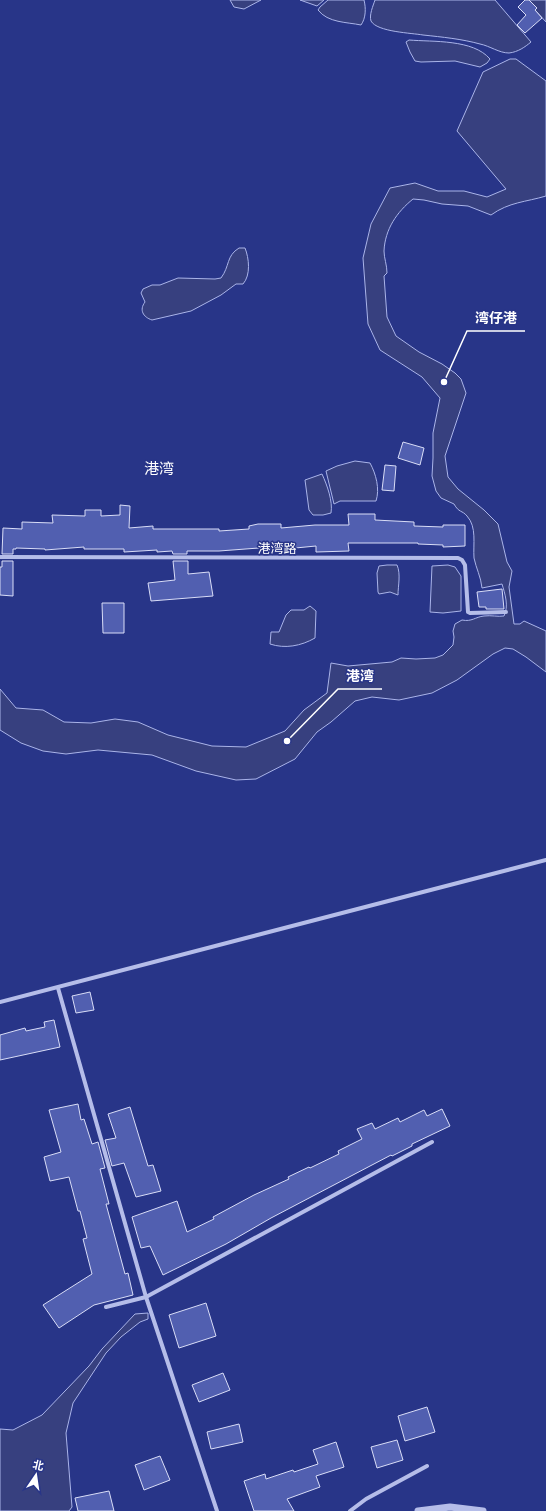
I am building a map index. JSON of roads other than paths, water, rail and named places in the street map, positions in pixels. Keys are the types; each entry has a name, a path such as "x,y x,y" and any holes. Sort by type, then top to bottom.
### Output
{"street":[{"name":"港湾路","path":"0,557 458,558 462,560 465,565 468,612 506,612"},
{"path":"0,1002 546,860"},
{"path":"58,988 146,1297 217,1511"},
{"path":"106,1307 146,1297 432,1142"},
{"path":"350,1511 366,1499 427,1466"},
{"path":"418,1511 450,1507 482,1511"}],"water":[{"path":"230,0 261,0 244,9 234,7"},
{"path":"300,0 324,0 317,6"},
{"path":"328,0 364,0 365,13 361,25 332,20 322,14 318,10"},
{"path":"375,0 495,0 531,42 518,50 505,53 484,45 466,41 387,30 380,28 371,21 371,13"},
{"path":"526,0 546,0 546,22"},
{"path":"409,40 463,45 474,48 490,59 487,63 480,67 455,61 415,61 406,42"},
{"path":"510,59 516,59 546,81 546,196 504,207 491,215 468,206 442,204 413,199 397,215 389,228 384,251 387,273 384,276 387,317 396,336 419,352 442,364 461,379 466,393 445,456 448,477 458,489 484,510 498,524 507,562 512,571 509,587 514,624 520,624 524,621 546,631 546,672 513,649 505,648 493,654 457,680 432,693 399,700 372,697 355,701 317,732 295,759 256,779 236,780 196,771 152,755 98,750 66,754 43,751 21,743 0,730 0,689 16,708 43,710 64,722 91,723 115,719 138,722 168,735 212,746 246,747 285,731 304,710 327,693 331,663 348,666 392,662 401,658 435,658 443,655 453,645 453,631 455,624 462,620 484,616 504,616 506,604 502,584 482,588 474,558 474,536 470,520 465,514 457,509 454,504 441,498 436,491 432,476 433,433 440,398 422,377 380,350 368,324 363,258 371,224 390,188 415,183 438,191 464,191 487,197 506,189 457,131 483,72"},
{"path":"239,248 245,248 248,257 248,271 246,280 243,284 236,284 221,295 191,311 152,320 144,315 142,308 145,302 141,293 143,289 152,285 160,285 178,278 221,278 232,254"},
{"path":"355,461 370,463 377,482 378,492 376,501 340,501 334,504 326,471"},
{"path":"322,474 328,488 331,513 313,515 309,510 305,480"},
{"path":"397,565 399,576 398,595 390,592 379,594 378,592 377,573 379,566"},
{"path":"448,565 455,567 461,576 461,611 443,613 430,612 432,566"},
{"path":"310,606 316,611 315,638 293,646 276,646 270,644 271,632 279,632 286,615 291,610 304,610"},
{"path":"148,1313 148,1319 140,1322 121,1337 106,1353 73,1403 66,1433 72,1507 69,1511 0,1511 0,1429 13,1430 42,1415 89,1366 102,1349 135,1314"}],"place":[{"name":"湾仔港","path":"444,382"},
{"name":"港湾","path":"287,741"}],"district":[{"name":"港湾","path":"159,468"}]}
